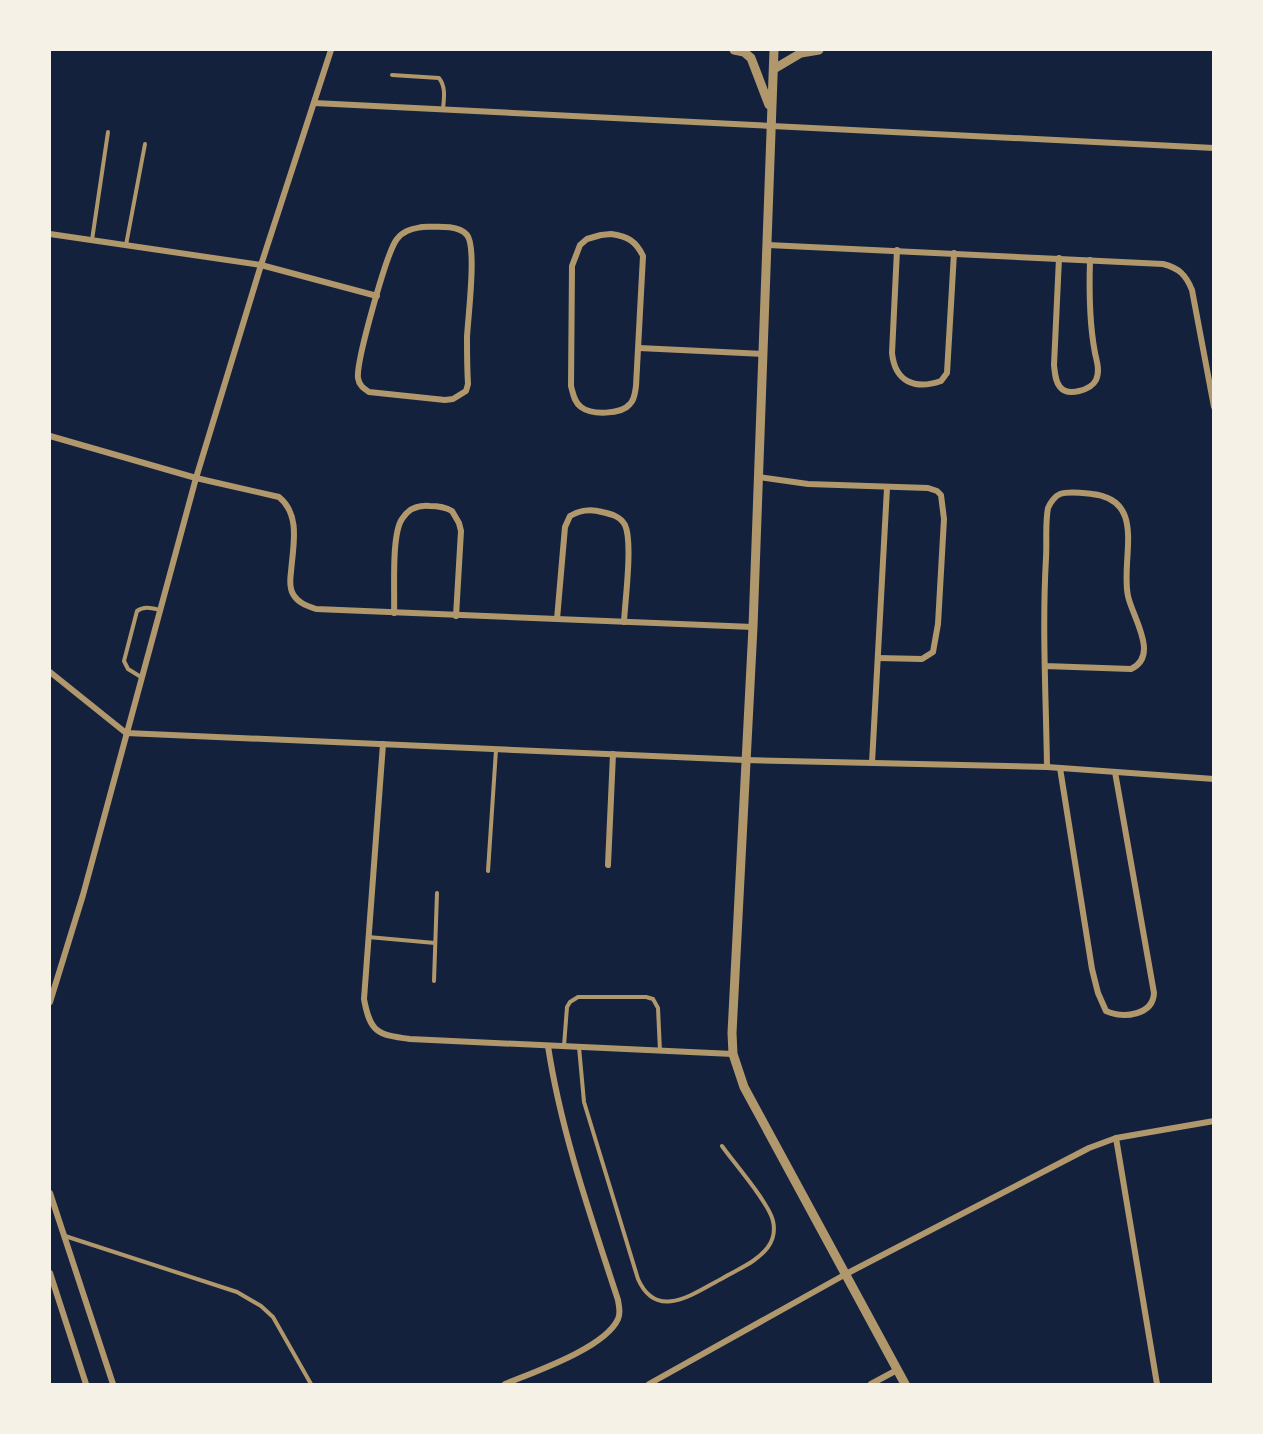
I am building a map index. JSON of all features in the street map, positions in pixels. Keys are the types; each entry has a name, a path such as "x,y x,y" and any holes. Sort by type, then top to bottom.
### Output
{"street":[{"path":"50,1002 83,896 196,478 261,265 331,50"},
{"path":"734,50 744,52 751,58 771,111"},
{"path":"774,50 753,627 732,1033 734,1054 744,1087 905,1384"},
{"path":"774,69 801,53 819,50"},
{"path":"314,103 1214,148"},
{"path":"422,227 445,227 463,231 467,235 472,256 466,391 453,399 445,400 380,394 362,388 357,375 361,351 377,296 391,248 404,232 422,227"},
{"path":"50,234 261,265 377,296"},
{"path":"601,234 625,236 639,247 643,256 639,348 636,386 631,404 614,412 589,411 577,403 573,396 571,376 572,266 576,252 587,239 601,234"},
{"path":"768,245 1163,264 1179,270 1189,284 1214,407"},
{"path":"897,250 891,354 893,366 901,379 921,383 941,381 947,373 954,253"},
{"path":"1059,258 1055,310 1055,377 1061,390 1071,392 1088,388 1094,384 1098,371 1090,320 1090,260"},
{"path":"639,348 764,354"},
{"path":"50,435 196,478 279,497 291,510 294,528 290,588 298,601 316,609 753,627"},
{"path":"758,477 808,484 928,488 937,491 943,502 944,519 938,624 933,652 922,659 878,658"},
{"path":"872,763 887,488"},
{"path":"1045,666 1131,669 1139,664 1144,655 1143,640 1127,591 1127,527 1122,509 1110,498 1069,493 1056,497 1048,507 1045,579 1045,666 1047,767"},
{"path":"394,613 396,537 400,521 414,508 436,506 452,511 459,523 456,616"},
{"path":"558,619 565,527 570,516 589,510 613,514 625,525 628,546 624,622"},
{"path":"50,672 126,733 746,760 1047,767 1214,779"},
{"path":"382,744 364,999 368,1017 378,1032 387,1036 410,1039 734,1054"},
{"path":"608,866 613,754"},
{"path":"1060,768 1092,969 1098,993 1106,1011 1131,1015 1148,1007 1154,1001 1154,993 1115,772"},
{"path":"505,1384 586,1348 612,1328 620,1313 557,1094 548,1046"},
{"path":"650,1384 846,1274 1056,1163 1116,1138 1214,1121"},
{"path":"1116,1138 1157,1384"},
{"path":"50,1193 113,1384"},
{"path":"50,1273 86,1384"},
{"path":"871,1384 897,1370"}],"lane":[{"path":"392,75 439,78 444,90 443,109"},
{"path":"92,241 108,132"},
{"path":"126,246 145,144"},
{"path":"141,677 128,669 124,661 137,611 148,608 160,610"},
{"path":"489,871 496,749"},
{"path":"434,981 436,893"},
{"path":"368,937 435,943"},
{"path":"564,1046 567,1007 578,997 646,997 653,999 658,1008 660,1051"},
{"path":"579,1047 584,1102 638,1278 642,1288 654,1299 671,1302 687,1297 759,1258 769,1245 774,1222 767,1208 722,1146"},
{"path":"64,1236 237,1292 261,1306 273,1317 311,1384"}]}
